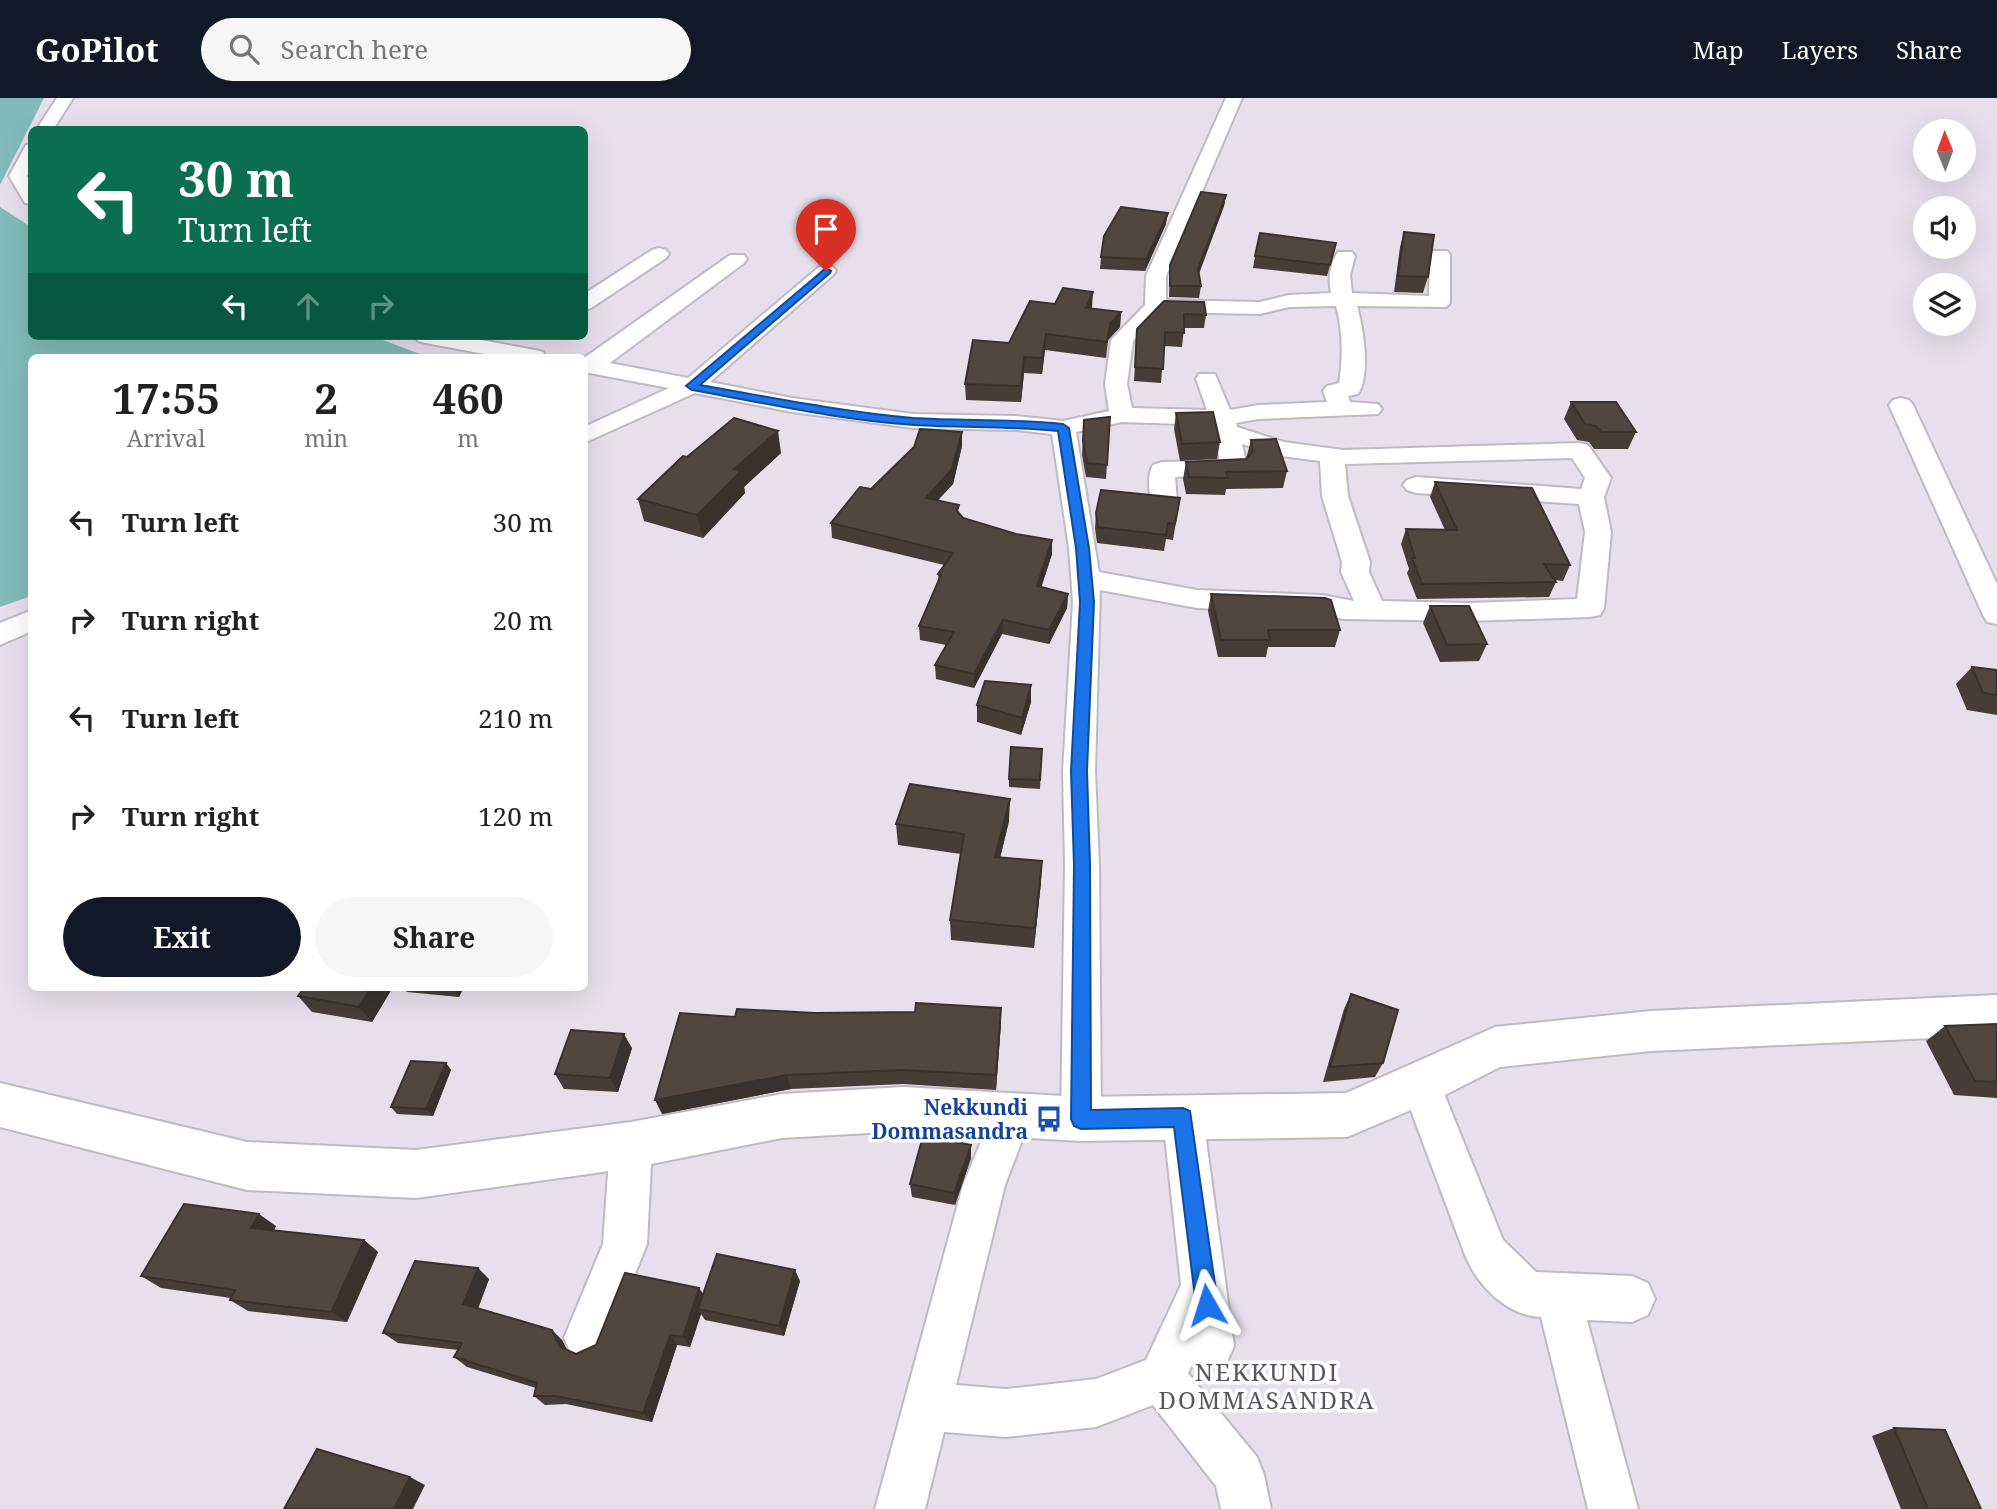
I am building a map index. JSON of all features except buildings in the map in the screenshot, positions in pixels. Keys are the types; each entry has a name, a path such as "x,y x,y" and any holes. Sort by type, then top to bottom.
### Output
{"main road":[{"path":"0,1105 247,1166 416,1174 631,1145 782,1116 903,1109 1081,1119 1347,1115 1421,1084 1495,1047 1651,1031 1997,1016"}],"street":[{"path":"47,126 65,98"},
{"path":"1122,415 1116,384 1122,340 1155,306 1156,276 1234,98"},
{"path":"28,157 18,176 28,192"},
{"path":"588,301 659,254"},
{"path":"1155,306 1261,308 1289,301 1342,299 1440,303 1440,255"},
{"path":"1341,409 1335,391 1350,389 1352,377 1349,317 1337,279 1345,256"},
{"path":"588,366 737,259"},
{"path":"588,434 692,386 826,271"},
{"path":"447,340 520,354"},
{"path":"588,366 792,405 913,421 1015,423 1063,428 1122,415 1225,425 1281,449 1332,456 1578,450 1598,478 1591,497 1598,532 1590,608 1469,612 1343,610 1322,604 1197,599 1075,556"},
{"path":"1138,499 1175,503 1162,470 1234,468 1225,425 1207,379"},
{"path":"1901,405 1997,615"},
{"path":"1225,425 1258,412 1370,409"},
{"path":"1063,428 1087,494 1075,556 1087,602 1079,771 1082,865 1081,1119"},
{"path":"1332,456 1335,496 1356,562 1355,572 1372,610"},
{"path":"1416,485 1591,497"},
{"path":"0,635 28,621"},
{"path":"1421,1084 1487,1255 1526,1294 1632,1299"},
{"path":"900,1509 984,1185 1011,1117"},
{"path":"1183,1118 1211,1346"},
{"path":"587,1338 625,1244 631,1145"},
{"path":"926,1406 1006,1413 1096,1403 1162,1378 1205,1284"},
{"path":"1558,1296 1613,1509"},
{"path":"1162,1378 1239,1475 1246,1509"}],"shaded area":[{"path":"0,98 44,98 28,126 0,185"},
{"path":"0,207 28,225 28,340 383,340 420,354 28,354 28,597 0,607"}],"place":[{"name":"Nekkundi Dommasandra","path":"1049,1119"}],"district":[{"name":"NEKKUNDI DOMMASANDRA","path":"1267,1385"}],"route":[{"path":"826,271 692,386 792,405 913,421 1015,423 1063,428 1083,548 1087,602 1079,771 1082,865 1081,1119 1183,1118 1207,1305"}]}
